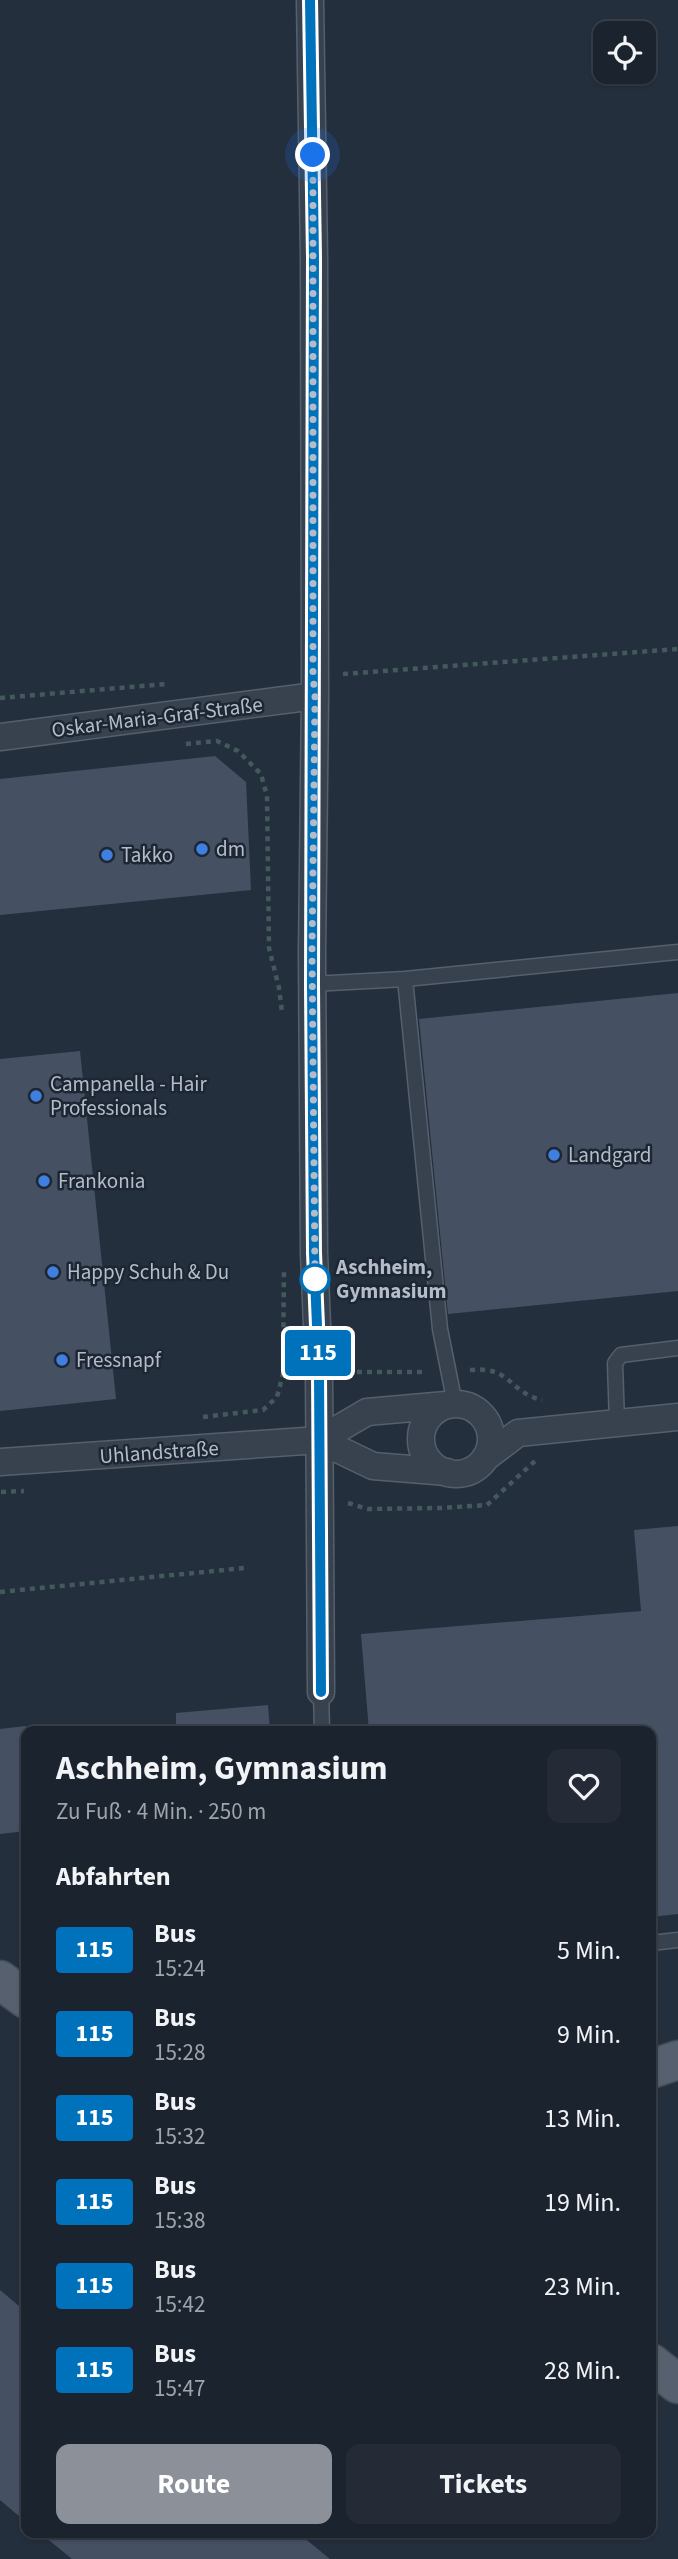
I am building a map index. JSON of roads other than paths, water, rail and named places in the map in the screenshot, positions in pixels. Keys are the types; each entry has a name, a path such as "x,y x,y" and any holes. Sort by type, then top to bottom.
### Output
{"main road":[{"path":"0,1980 21,1995"},
{"path":"656,2067 678,2060"},
{"path":"656,2367 678,2384"},
{"path":"656,2392 678,2405"}],"street":[{"path":"310,0 314,258 315,696 312,984 321,1692"},
{"name":"Oskar-Maria-Graf-Straße","path":"0,737 315,696"},
{"path":"447,1472 432,1464 426,1457 421,1439 422,1430 431,1415 459,1407 518,1433 678,1417"},
{"path":"459,1407 488,1424 491,1433 485,1458"},
{"name":"Uhlandstraße","path":"0,1462 319,1440 367,1412 459,1407"},
{"name":"Uhlandstraße","path":"319,1440 373,1466 458,1474 469,1471 518,1433"}],"lane":[{"path":"312,984 405,979 678,952"},
{"path":"405,979 440,1329 448,1372 459,1407"},
{"path":"617,1423 615,1363 621,1355 678,1348"},
{"path":"321,1692 322,1726"},
{"path":"656,1942 678,1940"}],"place":[{"name":"dm","path":"202,849"},
{"name":"Takko","path":"107,855"},
{"name":"Campanella - Hair Professionals","path":"36,1096"},
{"name":"Landgard","path":"554,1155"},
{"name":"Frankonia","path":"44,1181"},
{"name":"Happy Schuh & Du","path":"53,1272"},
{"name":"Aschheim, Gymnasium","path":"315,1279"},
{"name":"Fressnapf","path":"62,1360"}]}
